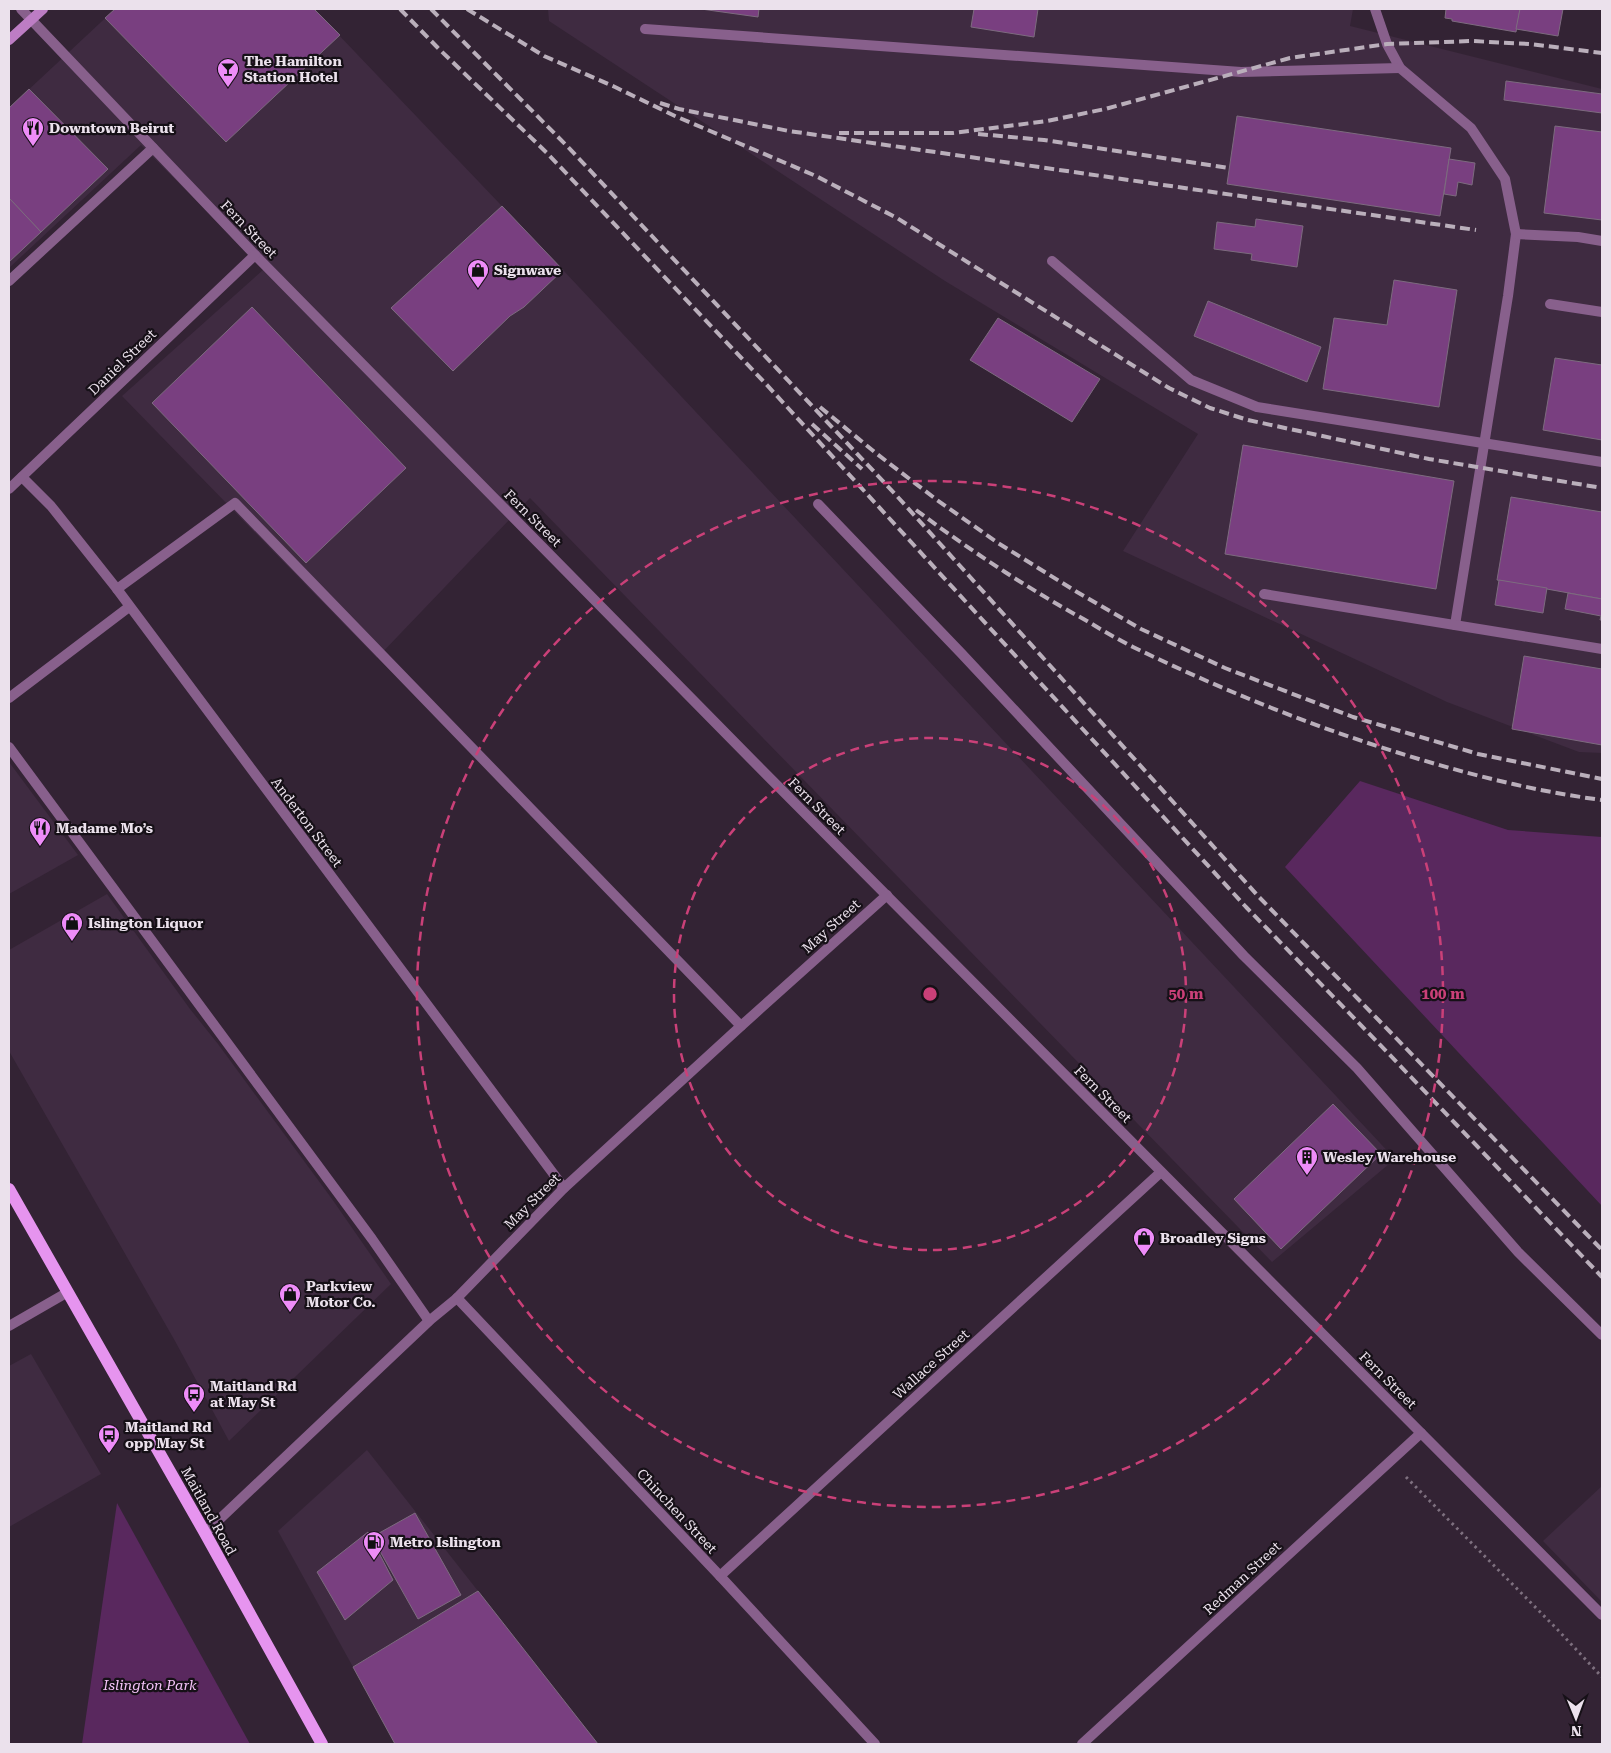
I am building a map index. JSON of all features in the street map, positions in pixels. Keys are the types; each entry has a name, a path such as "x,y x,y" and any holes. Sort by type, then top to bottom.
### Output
{"main road":[{"path":"9,40 43,9"},
{"name":"Maitland Road","path":"9,1189 322,1744"}],"street":[{"name":"Fern Street","path":"21,9 255,255 1161,1172 1602,1615"},
{"path":"1375,9 1386,44 1400,68 1472,128 1506,179 1516,234 1485,443 1455,625"},
{"path":"645,29 1241,72 1400,68"},
{"path":"9,281 153,148"},
{"path":"1516,234 1578,236 1602,240"},
{"name":"Daniel Street","path":"9,489 255,255"},
{"path":"1052,260 1191,380 1257,407 1602,462"},
{"path":"1550,304 1602,312"},
{"name":"Anderton Street","path":"22,477 51,506 117,589 564,1188"},
{"path":"117,589 236,503 741,1026"},
{"path":"818,504 1244,956 1357,1068 1518,1252 1602,1335"},
{"path":"1264,594 1602,649"},
{"path":"9,698 129,606"},
{"path":"9,747 372,1239 429,1321"},
{"name":"May Street","path":"205,1534 429,1321 457,1298 564,1188 887,895"},
{"name":"Wallace Street","path":"720,1576 1161,1172"},
{"path":"9,1326 68,1292"},
{"name":"Chinchen Street","path":"457,1298 720,1576 875,1744"},
{"name":"Redman Street","path":"1082,1744 1421,1433"}],"path":[{"path":"1406,1477 1602,1677"}],"shaded area":[{"path":"115,9 314,9 563,270 1395,1159 1272,1262 530,498 377,658 122,396 264,269 141,145 9,268 9,108"},
{"path":"548,9 1353,9 1350,26 1602,89 1602,753 1579,752 1447,702 1123,551 1198,434 945,281 549,21"},
{"name":"Madame Mo’s","path":"9,762 78,855 9,894"},
{"path":"107,894 332,1199 391,1284 229,1441 175,1341 9,1051 9,950"},
{"path":"31,1354 101,1474 9,1527 9,1366"},
{"name":"Metro Islington","path":"367,1450 478,1591 353,1667 278,1531"},
{"path":"1602,1486 1602,1602 1543,1541"}],"green space":[{"path":"1360,781 1508,830 1602,837 1602,1206 1285,867"},
{"name":"Islington Park","path":"117,1503 250,1744 82,1744"}],"building":[{"name":"The Hamilton Station Hotel","path":"115,9 314,9 340,35 226,142 105,18"},
{"path":"701,9 759,9 758,17"},
{"path":"974,9 1038,9 1034,37 971,27"},
{"path":"1446,9 1520,9 1516,32 1452,21 1452,19 1445,18"},
{"path":"1520,9 1563,9 1558,36 1516,29"},
{"path":"1506,81 1602,94 1602,113 1504,100"},
{"path":"29,89 108,169 41,232 9,198 9,108"},
{"path":"1237,116 1451,148 1440,216 1227,184"},
{"path":"1555,126 1602,132 1602,220 1544,213"},
{"path":"1449,159 1475,163 1472,185 1458,182 1456,196 1444,194"},
{"path":"9,198 41,232 9,262"},
{"name":"Signwave","path":"502,206 563,270 524,307 510,316 453,371 391,308"},
{"path":"1256,219 1303,226 1297,267 1251,260 1252,254 1214,249 1217,222 1255,227"},
{"path":"1394,280 1457,290 1439,407 1323,389 1334,318 1387,325"},
{"path":"1208,301 1321,347 1307,382 1194,336"},
{"path":"252,307 406,468 306,563 152,403"},
{"path":"998,318 1100,379 1072,422 970,360"},
{"path":"1555,358 1602,365 1602,440 1543,430"},
{"path":"1243,445 1454,481 1436,589 1225,554"},
{"path":"1511,497 1602,512 1602,599 1497,580"},
{"path":"1499,580 1547,588 1543,613 1495,605"},
{"path":"1568,593 1602,599 1602,620 1600,620 1601,616 1565,609"},
{"path":"1524,656 1602,669 1602,745 1512,729"},
{"name":"Wesley Warehouse","path":"1333,1104 1381,1154 1281,1249 1234,1199"},
{"path":"415,1513 461,1595 418,1619 372,1537"},
{"path":"368,1532 393,1580 345,1620 317,1572"},
{"path":"478,1591 598,1744 395,1744 353,1667"}],"railway":[{"path":"400,9 547,153 766,384 1246,907 1602,1277"},
{"path":"431,9 568,147 896,495 1259,897 1602,1250"},
{"path":"467,9 544,56 675,116 816,176 897,218 1169,388 1210,408 1248,420 1429,459 1602,488"},
{"path":"839,133 953,133 1047,121 1105,109 1290,58 1387,44 1472,41 1530,44 1602,53"},
{"path":"660,103 679,109 789,131 1476,230"},
{"path":"978,134 1044,140 1229,168"},
{"path":"820,407 937,500 998,543 1141,629 1225,668 1353,717 1478,754 1602,779"},
{"path":"812,424 862,469"},
{"path":"916,510 957,540 1043,596 1133,647 1230,691 1329,730 1421,760 1524,786 1602,800"}],"place":[{"name":"The Hamilton Station Hotel","path":"228,88"},
{"name":"Downtown Beirut","path":"33,147"},
{"name":"Signwave","path":"478,289"},
{"name":"Madame Mo’s","path":"40,847"},
{"name":"Islington Liquor","path":"72,942"},
{"name":"Wesley Warehouse","path":"1307,1176"},
{"name":"Broadley Signs","path":"1144,1257"},
{"name":"Parkview Motor Co.","path":"290,1313"},
{"name":"Maitland Rd at May St","path":"194,1413"},
{"name":"Maitland Rd opp May St","path":"109,1454"},
{"name":"Metro Islington","path":"374,1561"}]}
